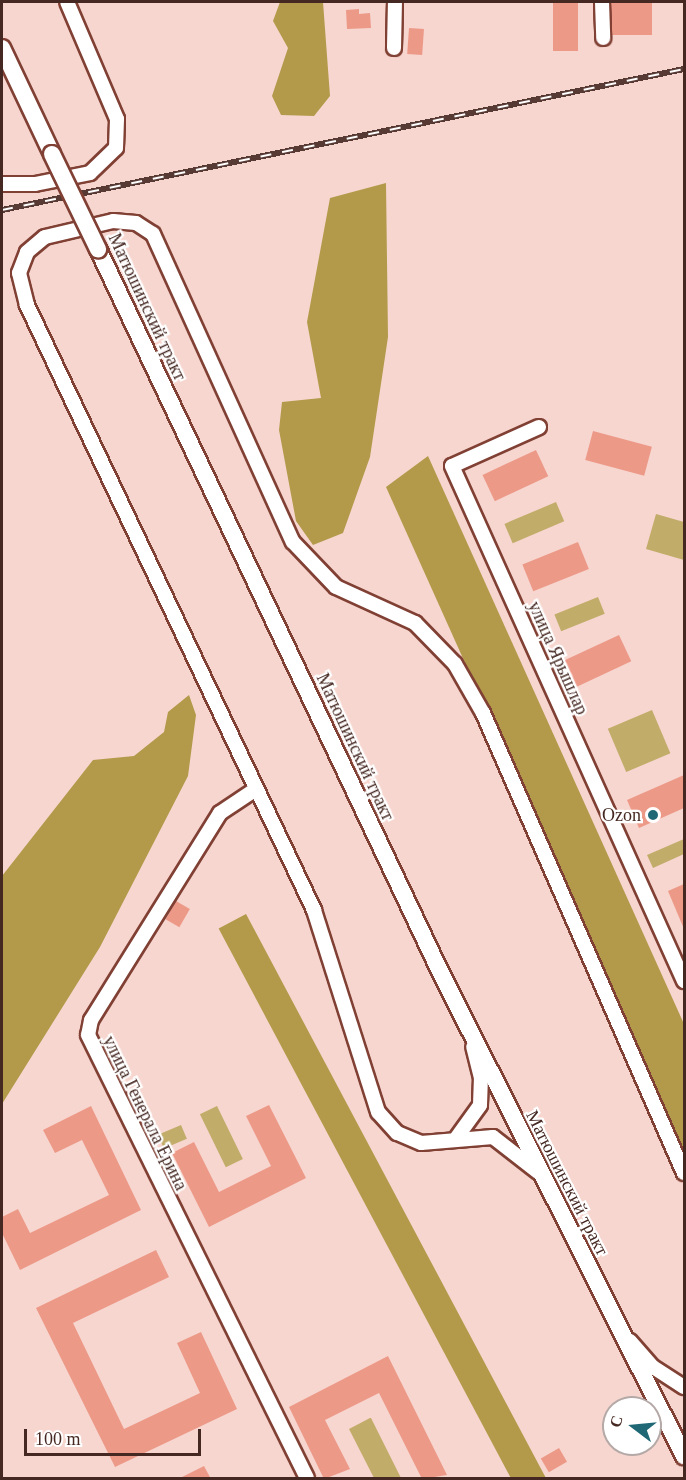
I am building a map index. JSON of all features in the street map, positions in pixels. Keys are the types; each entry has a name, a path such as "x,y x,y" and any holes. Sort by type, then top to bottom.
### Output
{"main road":[{"name":"Матюшинский тракт","path":"2,48 466,1025 684,1456"}],"street":[{"path":"2,184 35,184 90,173 116,148 117,119 67,2"},
{"path":"394,48 395,2"},
{"path":"602,2 603,38"},
{"path":"540,1174 503,1141 481,1135 457,1137 433,1143 408,1139 387,1125 378,1112 314,909 27,305 19,273 27,252 45,237 113,221 136,224 153,234 293,542 336,587 415,623 455,664 483,713 684,1173"},
{"name":"улица Ярышлар","path":"539,427 452,466 678,949 684,981"},
{"name":"улица Генерала Ерина","path":"256,789 220,813 91,1020 88,1035 307,1479"},
{"path":"457,1137 476,1115 482,1093 466,1025"},
{"path":"617,1326 653,1366 684,1387"}],"shaded area":[{"path":"280,2 323,2 330,96 314,116 281,115 272,96 288,48 273,21"},
{"path":"386,183 388,337 370,457 343,533 313,545 296,521 279,430 282,402 321,398 307,322 330,198"},
{"path":"428,456 684,1024 684,1150 386,487"},
{"path":"556,502 564,521 513,543 504,524"},
{"path":"656,514 684,522 684,560 646,549"},
{"path":"598,597 605,614 561,631 554,615"},
{"path":"189,695 196,715 188,776 100,947 2,1104 2,876 93,760 134,756 164,732 168,712"},
{"path":"652,710 670,753 626,772 608,729"},
{"path":"684,839 684,854 653,868 647,855"},
{"path":"246,914 546,1477 511,1478 219,929"},
{"path":"217,1106 243,1159 226,1167 200,1114"},
{"path":"181,1125 187,1139 164,1149 158,1135"},
{"path":"371,1418 401,1478 374,1478 349,1429"}],"building":[{"path":"553,2 578,2 578,51 553,51"},
{"path":"611,2 652,2 652,35 611,35"},
{"path":"359,9 359,14 370,13 371,28 347,29 346,10"},
{"path":"409,28 424,29 422,55 407,54"},
{"path":"593,431 652,447 644,476 585,460"},
{"path":"536,450 548,476 495,501 483,475"},
{"path":"578,542 589,569 533,591 522,564"},
{"path":"619,635 631,661 577,687 565,660"},
{"path":"684,775 684,808 639,828 627,800"},
{"path":"684,884 684,929 668,891"},
{"path":"176,901 190,909 179,927 166,919"},
{"path":"269,1105 306,1178 209,1227 172,1153 194,1142 219,1192 271,1166 246,1116"},
{"path":"91,1106 141,1210 20,1270 2,1233 2,1217 18,1209 30,1233 109,1195 82,1140 55,1153 43,1130"},
{"path":"156,1250 169,1277 73,1323 124,1429 200,1393 177,1343 201,1332 237,1409 115,1467 36,1308"},
{"path":"388,1356 447,1475 422,1479 379,1393 325,1420 350,1469 324,1479 289,1407"},
{"path":"559,1448 567,1462 549,1472 541,1458"},
{"path":"204,1466 211,1479 178,1479"}],"railway":[{"path":"2,210 684,69"}],"place":[{"name":"Ozon","path":"653,815"}]}
